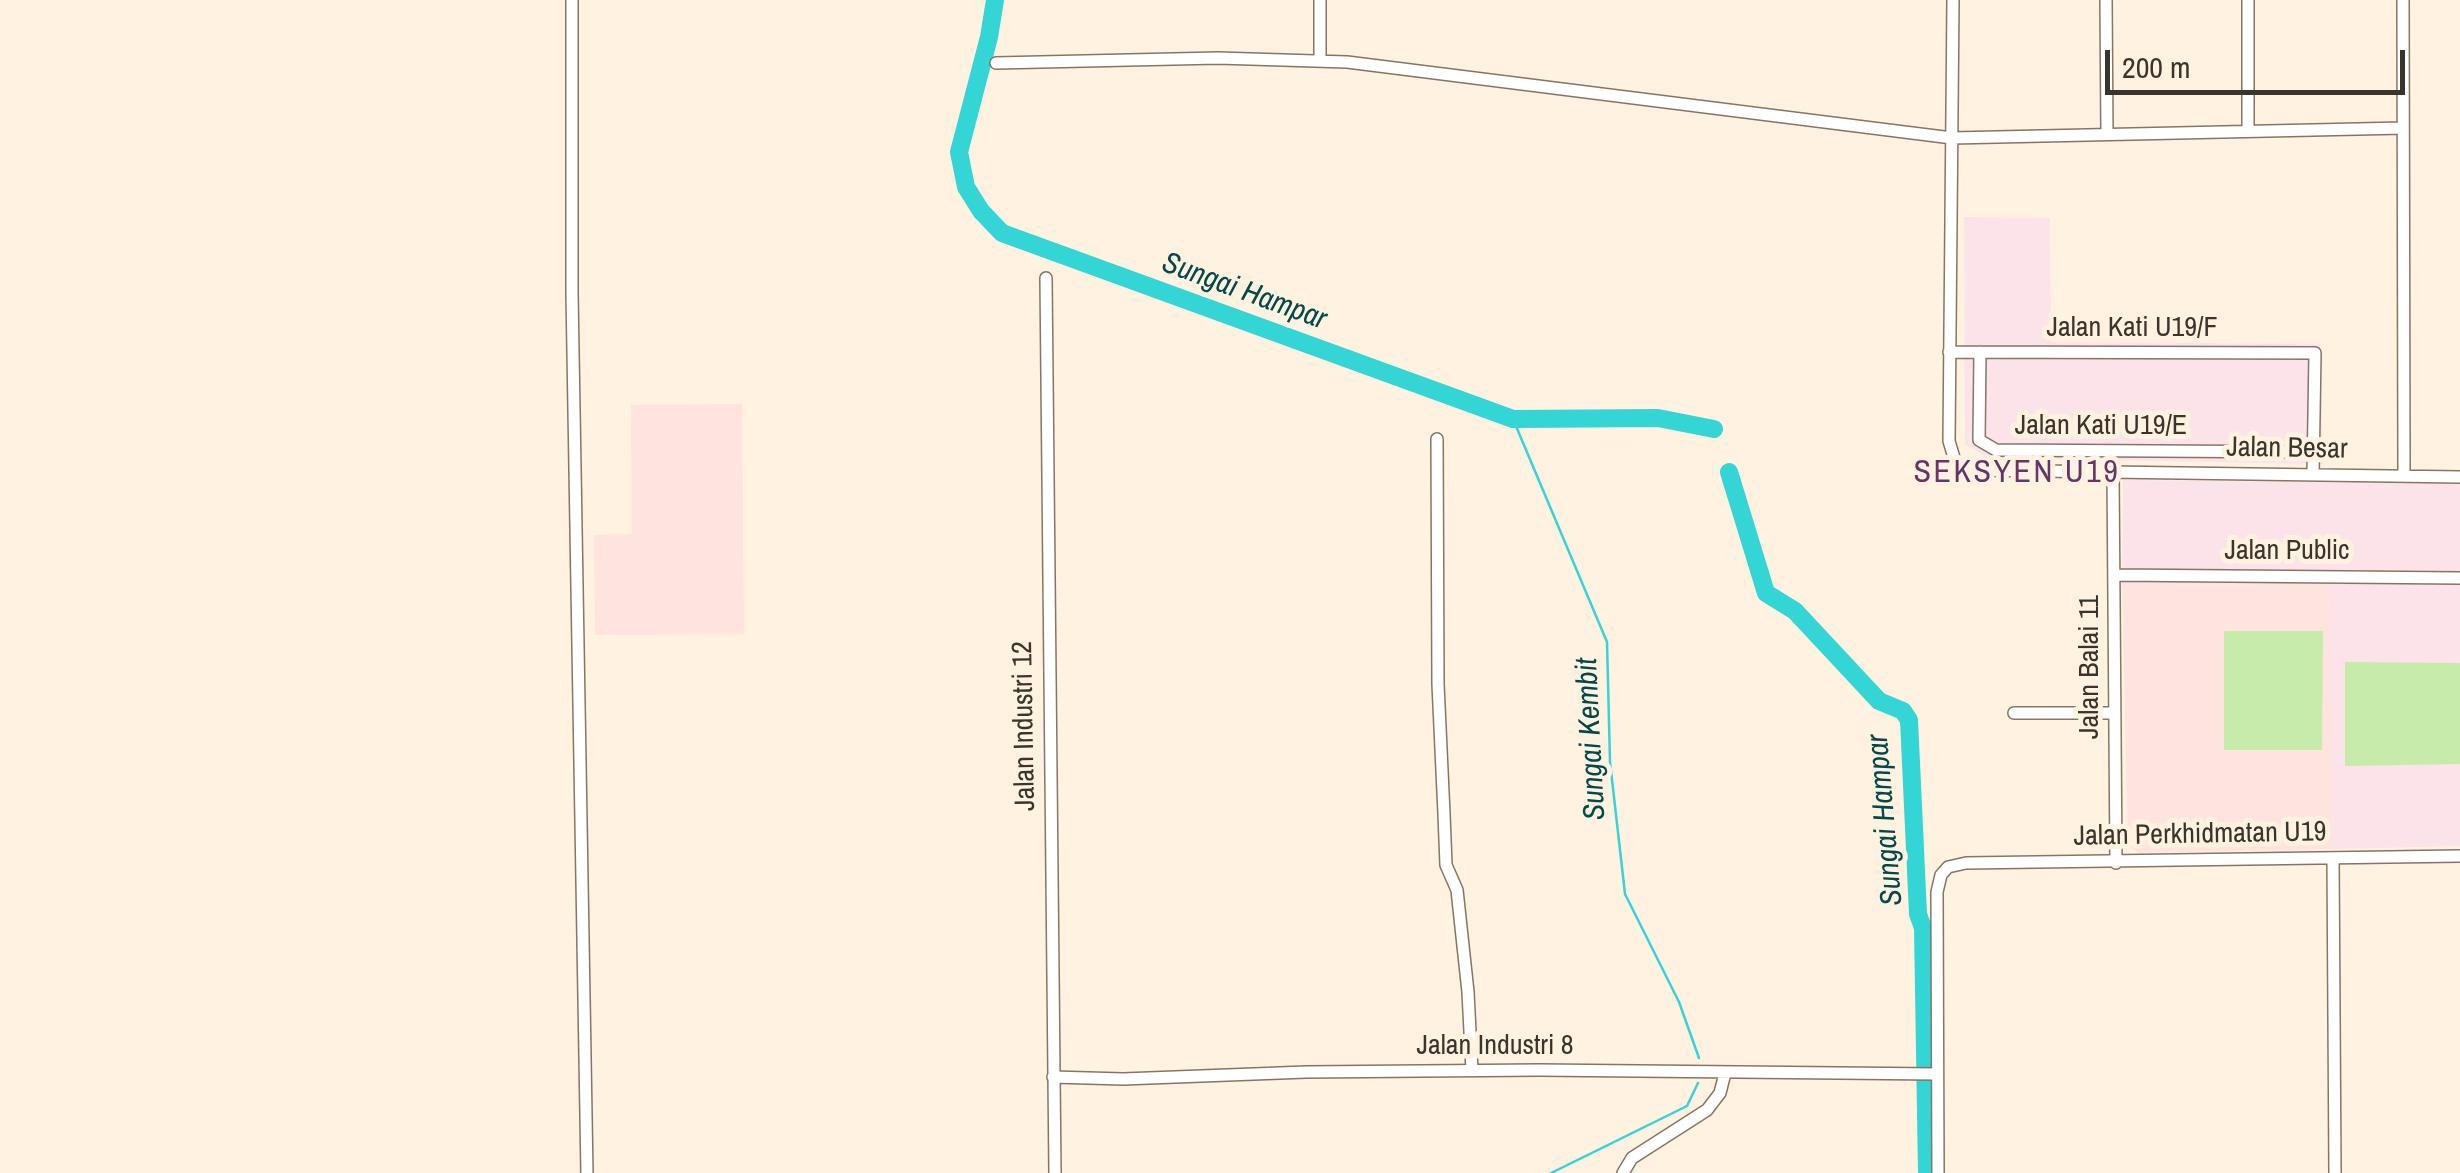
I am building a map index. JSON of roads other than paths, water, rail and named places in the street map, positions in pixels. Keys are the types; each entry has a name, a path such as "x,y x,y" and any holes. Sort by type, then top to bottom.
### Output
{"street":[{"path":"572,0 572,293 587,1173"},
{"path":"1320,0 1320,61"},
{"path":"1950,352 1953,0"},
{"path":"2106,0 2106,134"},
{"path":"2248,0 2248,131"},
{"path":"2403,0 2404,476"},
{"path":"996,63 1218,58 1320,61 1952,138 2403,128"},
{"name":"Jalan Industri 12","path":"1046,278 1054,1173"},
{"name":"Jalan Besar","path":"1950,352 1948,441 1955,462 1970,470 2460,477"},
{"name":"Jalan Kati U19/F","path":"1950,352 2315,354 2314,452"},
{"name":"Jalan Kati U19/E","path":"1980,352 1979,440 1996,450 2314,452"},
{"path":"1438,439 1438,684 1446,865 1456,890 1472,1071"},
{"path":"2313,474 2314,452"},
{"name":"Jalan Balai 11","path":"2113,472 2116,862"},
{"name":"Jalan Public","path":"2114,575 2460,578"},
{"path":"2014,713 2115,713"},
{"name":"Jalan Perkhidmatan U19","path":"1930,1075 1937,892 1944,871 1954,865 2460,856"},
{"path":"2334,858 2335,1173"},
{"name":"Jalan Industri 8","path":"1053,1077 1123,1079 1472,1071 1930,1075"},
{"path":"1623,1173 1632,1158 1707,1110 1720,1093 1725,1073"},
{"path":"1930,1075 1938,1173"}],"waterway":[{"name":"Sungai Hampar","path":"995,0 959,152 966,187 1002,233 1513,419 1658,418 1714,429"},
{"name":"Sungai Kembit","path":"1513,419 1607,642 1610,762 1625,894 1679,1002 1699,1058"},
{"name":"Sungai Hampar","path":"1729,472 1766,593 1795,611 1879,701 1903,711 1909,720 1918,914 1923,928 1927,1173"},
{"name":"Sungai Kembit","path":"1551,1173 1687,1106 1698,1083"}],"district":[{"name":"SEKSYEN U19","path":"2017,473"}]}
